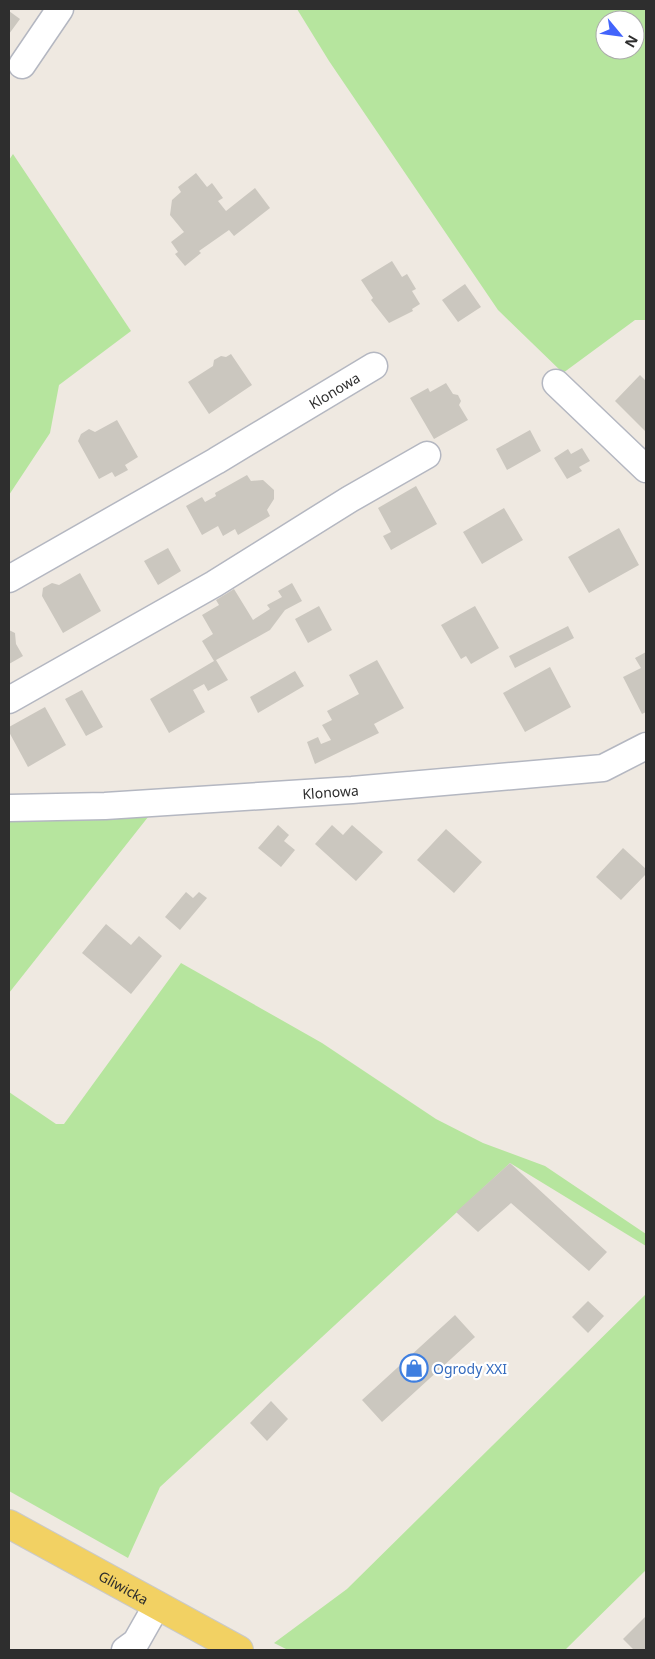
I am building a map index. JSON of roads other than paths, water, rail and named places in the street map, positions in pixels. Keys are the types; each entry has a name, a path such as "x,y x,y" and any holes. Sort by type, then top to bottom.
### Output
{"main road":[{"name":"Gliwicka","path":"9,1524 239,1650"}],"street":[{"path":"22,66 60,9"},
{"name":"Klonowa","path":"9,579 216,461 374,366"},
{"path":"556,383 646,469"},
{"path":"9,700 214,584 350,499 427,455"},
{"name":"Klonowa","path":"9,808 105,806 352,790 603,768 646,746"},
{"path":"124,1650 136,1642 157,1604"}],"place":[{"name":"Ogrody XXI","path":"414,1368"}]}
